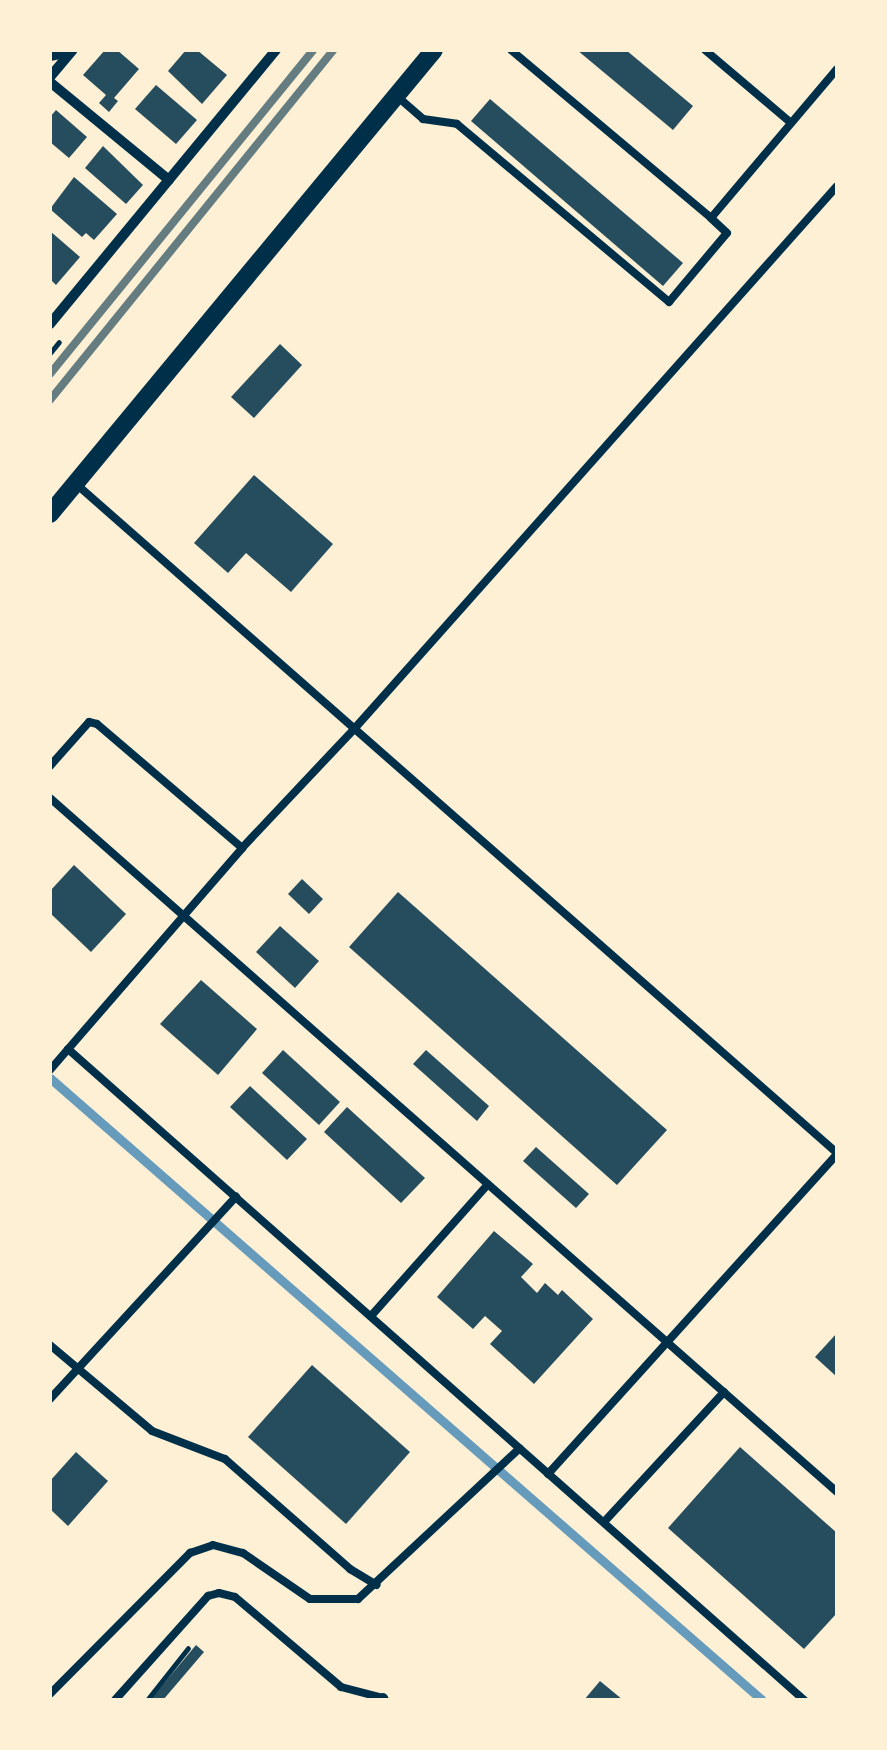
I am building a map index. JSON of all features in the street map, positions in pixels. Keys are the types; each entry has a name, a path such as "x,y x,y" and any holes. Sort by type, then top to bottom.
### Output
{"street":[{"path":"50,324 276,50"},
{"path":"50,514 434,50"},
{"path":"72,51 50,80 169,180"},
{"path":"50,56 72,51"}],"lane":[{"path":"396,96 424,119 457,124 669,302 728,233 511,50"},
{"path":"704,50 790,122"},
{"path":"711,218 837,69"},
{"path":"50,1070 242,848 355,728 837,186"},
{"path":"75,483 837,1154 548,1474"},
{"path":"50,766 89,722 98,724 242,848"},
{"path":"50,798 837,1492"},
{"path":"68,1049 804,1700"},
{"path":"371,1316 488,1184"},
{"path":"50,1400 236,1197"},
{"path":"50,1346 152,1431 225,1460 350,1569 377,1585"},
{"path":"604,1522 724,1392"},
{"path":"50,1694 190,1553 212,1545 243,1553 310,1599 358,1600 520,1448"},
{"path":"115,1700 208,1596 220,1593 234,1596 341,1687 383,1699"}],"path":[{"path":"146,1700 191,1644"}],"building":[{"path":"105,50 117,50 139,69 114,98 118,101 109,112 99,103 106,95 83,75"},
{"path":"186,50 197,50 227,75 202,104 168,71"},
{"path":"577,50 626,50 693,106 673,130"},
{"path":"156,85 197,120 176,144 135,109"},
{"path":"490,99 683,263 663,286 471,121"},
{"path":"56,110 87,137 69,158 50,142 50,117"},
{"path":"103,146 143,185 126,204 85,168"},
{"path":"74,177 117,214 94,240 86,233 82,237 50,209"},
{"path":"50,231 80,257 56,285 50,279"},
{"path":"280,344 302,365 254,418 231,397"},
{"path":"254,475 333,544 291,592 246,553 228,573 194,543"},
{"path":"74,865 126,914 91,952 50,913 50,891"},
{"path":"302,879 323,899 309,914 288,894"},
{"path":"398,892 667,1130 617,1185 349,947"},
{"path":"280,926 319,961 295,988 256,952"},
{"path":"201,980 257,1029 218,1075 160,1024"},
{"path":"283,1050 340,1102 319,1125 262,1073"},
{"path":"426,1050 489,1106 477,1121 413,1064"},
{"path":"250,1086 307,1139 287,1160 230,1107"},
{"path":"347,1107 425,1178 401,1203 324,1132"},
{"path":"536,1147 589,1194 576,1208 523,1161"},
{"path":"494,1231 533,1264 521,1277 537,1293 545,1283 558,1295 562,1290 593,1319 534,1384 490,1344 502,1331 485,1316 473,1329 437,1297"},
{"path":"837,1333 837,1377 815,1357"},
{"path":"312,1365 410,1452 346,1524 248,1437"},
{"path":"740,1447 837,1533 837,1613 804,1649 668,1528"},
{"path":"76,1452 108,1481 68,1526 50,1509 50,1481"},
{"path":"196,1645 204,1652 163,1700 150,1700"},
{"path":"600,1681 623,1700 584,1700"}],"waterway":[{"path":"50,1078 762,1700"}],"railway":[{"path":"50,374 313,50"},
{"path":"50,400 333,50"}]}
